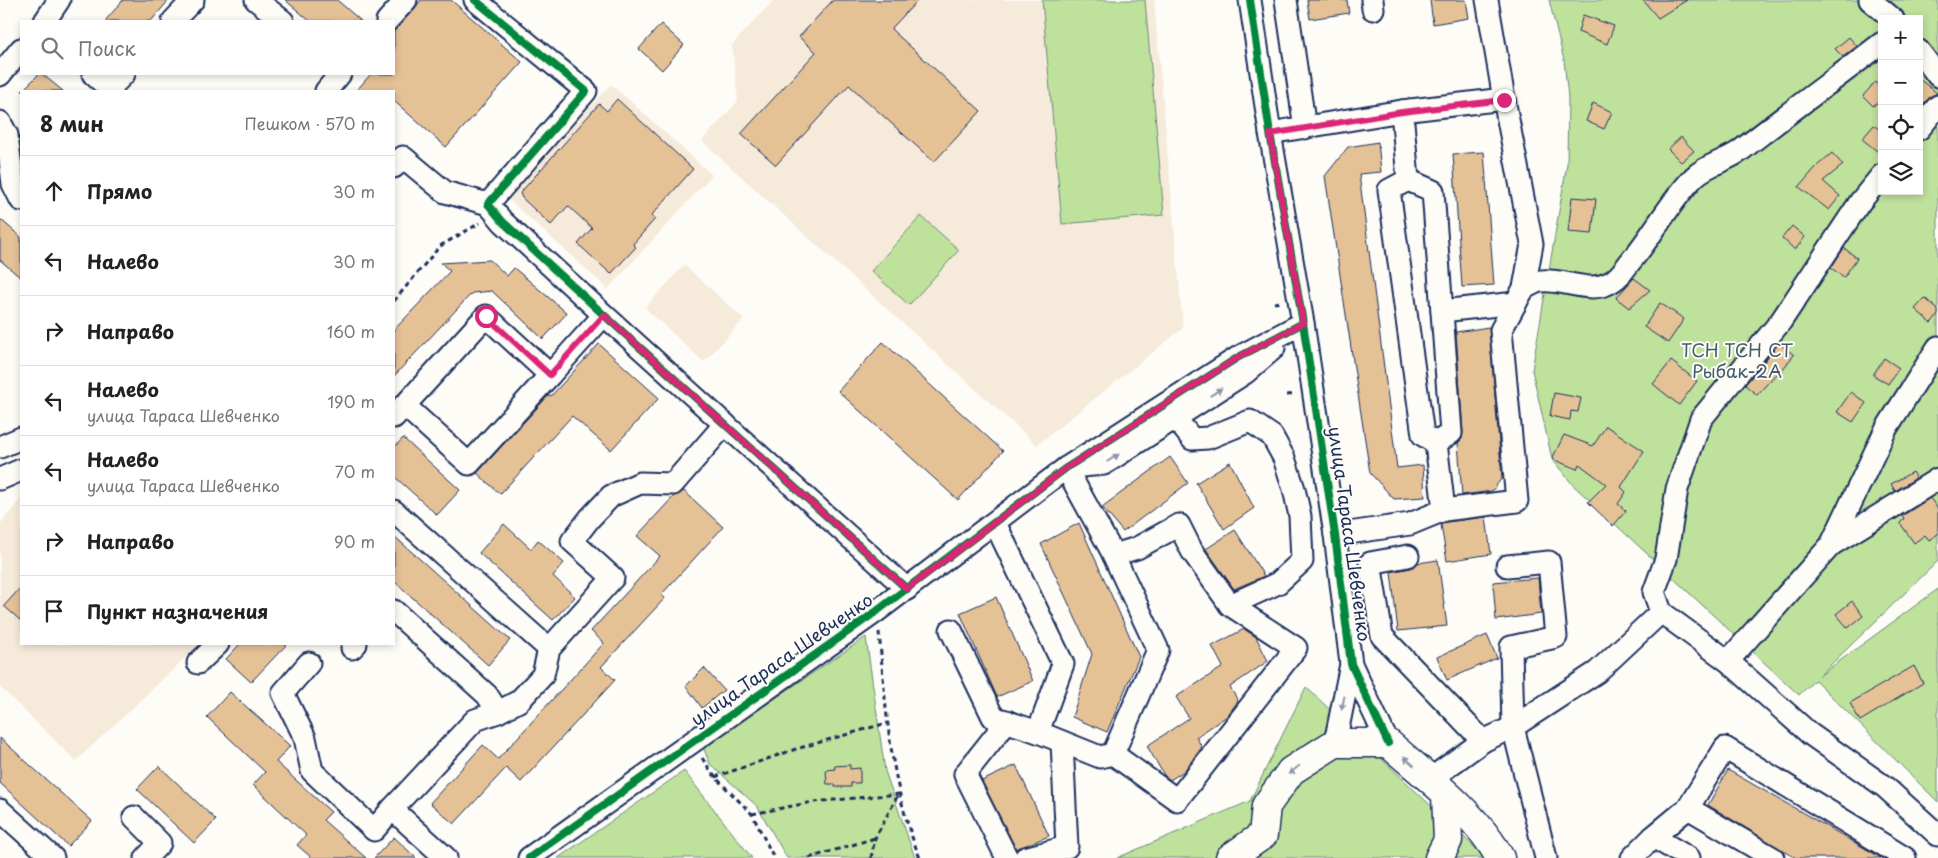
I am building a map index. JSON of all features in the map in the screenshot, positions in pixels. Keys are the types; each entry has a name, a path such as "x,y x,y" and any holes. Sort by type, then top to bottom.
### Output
{"main road":[{"path":"1230,858 1267,847 1266,806 1291,771 1335,743 1388,743"},
{"name":"улица Тараса Шевченко","path":"1388,743 1473,820 1496,850"},
{"path":"1437,787 1448,840 1439,858"}],"street":[{"path":"46,20 60,0"},
{"path":"174,20 193,0"},
{"path":"256,0 282,20"},
{"path":"387,20 406,0"},
{"path":"475,0 586,90 484,214"},
{"name":"улица Тараса Шевченко","path":"1250,0 1270,134 1303,323 1335,535 1351,664 1388,743"},
{"path":"1286,0 1304,128"},
{"path":"1335,535 1410,524 1444,510 1517,500 1501,330 1520,296 1532,244 1504,100 1488,0"},
{"path":"1870,0 1888,15"},
{"path":"1442,311 1520,296 1540,281 1564,282 1590,287 1608,284 1619,276 1634,258 1673,201 1696,176 1738,152 1878,46"},
{"path":"1,72 20,50"},
{"path":"1923,56 1938,76"},
{"path":"95,75 115,85"},
{"path":"327,90 339,75"},
{"path":"1270,134 1402,112 1504,100"},
{"path":"1923,124 1938,106"},
{"path":"1402,112 1408,180"},
{"path":"0,122 7,135 13,184 20,198"},
{"path":"397,158 445,192 484,214 503,222 907,589"},
{"path":"1408,180 1389,190 1424,435 1436,443 1444,510"},
{"path":"1408,180 1433,191 1451,433 1436,443"},
{"path":"1878,180 1860,202 1780,321 1701,418 1677,489 1666,559 1654,592 1661,612 1728,661 1810,734 1885,787 1938,835"},
{"path":"550,375 486,316 399,411 469,464 550,375 604,315"},
{"path":"1114,754 1158,650 1114,555 1066,468 1104,464 1245,373 1303,323"},
{"name":"улица Тараса Шевченко","path":"529,858 877,611 1066,468 1237,358 1303,323"},
{"path":"1728,661 1830,546 1886,429 1938,347"},
{"path":"1176,419 1192,438 1208,438 1250,421 1272,436 1284,458 1294,489 1300,516 1302,560 1278,583 1230,606"},
{"path":"309,663 284,693 305,738 312,771 374,830 475,720 498,712 520,701 543,675 549,649 613,578 572,541 590,518 611,496 640,482 673,484 725,424"},
{"path":"0,447 20,438"},
{"path":"0,479 20,470"},
{"path":"1830,546 1938,479"},
{"path":"395,513 549,649"},
{"path":"995,522 1064,664 1038,732"},
{"path":"950,630 993,716 1100,757 1114,754 1177,800 1296,648 1230,606 1192,551 1179,524 1136,548 1114,555"},
{"path":"1408,556 1370,562 1382,636 1483,741"},
{"path":"1507,566 1549,562 1556,637 1512,647 1513,727 1546,858"},
{"path":"395,612 487,695 498,712"},
{"path":"1437,787 1483,741 1513,727 1597,672 1661,612"},
{"path":"198,663 217,645"},
{"path":"1335,743 1351,664"},
{"path":"1006,722 965,774 1007,858"},
{"path":"1025,858 1067,847 1062,742"},
{"path":"1632,858 1688,808 1725,748 1905,858"},
{"path":"1688,808 1773,858"},
{"path":"392,809 446,858"},
{"path":"0,810 53,858"},
{"path":"134,817 160,843 146,858"},
{"path":"1654,837 1689,858"}],"path":[{"path":"395,300 440,246 484,214"},
{"path":"877,611 887,723 899,794 920,858"},
{"path":"715,777 796,749 887,723"},
{"path":"691,742 715,777 752,814 774,858"},
{"path":"752,814 813,802 899,794"},
{"path":"871,858 875,838 899,794"},
{"path":"809,858 875,838"}],"shaded area":[{"path":"774,0 1154,0 1183,328 1037,445 702,141 738,101 732,45"},
{"path":"611,84 712,175 608,289 507,198"},
{"path":"684,265 744,319 704,362 645,308"},
{"path":"20,500 20,645 199,645 76,761 0,687 0,524"}],"green space":[{"path":"1042,0 1145,0 1164,215 1062,224"},
{"name":"ТСН ТСН СТ Рыбак-2А","path":"1549,0 1862,0 1878,15 1878,195 1923,195 1923,63 1938,73 1938,561 1819,676 1938,589 1938,802 1815,680 1799,695 1573,485 1552,459 1532,370 1567,164 1568,98 1564,60"},
{"path":"1865,0 1938,0 1938,64 1923,51 1923,15 1882,15"},
{"path":"921,216 959,250 909,305 871,271"},
{"path":"866,637 885,771 915,858 787,858 757,806 710,764 703,747"},
{"path":"1306,687 1486,858 1117,858 1250,801"},
{"path":"684,771 752,858 558,858"}],"building":[{"path":"123,0 169,0 152,20 106,20"},
{"path":"285,0 337,0 360,20 309,20"},
{"path":"421,0 451,0 522,62 446,147 395,102 395,90 357,90 370,75 395,75 395,30"},
{"path":"833,0 918,0 891,29 981,111 934,162 849,85 776,165 741,134 816,52 799,37"},
{"path":"1307,0 1347,0 1349,13 1310,19"},
{"path":"1430,0 1466,0 1469,18 1433,24"},
{"path":"1643,0 1687,0 1658,18"},
{"path":"1583,15 1614,26 1607,44 1578,32"},
{"path":"661,24 684,45 662,70 639,49"},
{"path":"1849,37 1857,46 1843,57 1835,49"},
{"path":"38,75 43,75 62,90 23,90"},
{"path":"1875,82 1878,85 1878,102 1873,106 1863,96"},
{"path":"1923,82 1937,93 1923,105"},
{"path":"617,99 693,169 651,216 655,219 633,244 636,247 611,274 578,244 592,228 568,206 551,225 522,198 520,193 599,104 607,111"},
{"path":"1593,103 1612,112 1604,129 1586,121"},
{"path":"1874,125 1878,128 1878,152 1862,139"},
{"path":"1681,137 1694,151 1681,162 1668,149"},
{"path":"1378,142 1381,172 1359,174 1397,468 1423,465 1425,497 1394,499 1370,473 1325,176 1348,147"},
{"path":"1484,152 1494,285 1462,287 1453,154"},
{"path":"1832,153 1843,165 1823,181 1840,196 1829,210 1799,187 1817,166"},
{"path":"1572,197 1596,199 1592,234 1568,232"},
{"path":"0,219 20,236 20,277 0,260"},
{"path":"1792,226 1805,237 1795,250 1782,238"},
{"path":"1844,248 1857,258 1844,277 1831,268"},
{"path":"490,260 507,276 514,268 567,313 543,339 492,291 472,293 395,375 395,329 450,271 441,263"},
{"path":"1634,278 1650,290 1629,308 1616,298"},
{"path":"1925,298 1938,310 1938,315 1931,323 1915,309"},
{"path":"1660,303 1684,319 1668,343 1644,327"},
{"path":"1489,327 1502,478 1492,491 1462,495 1458,443 1462,439 1463,432 1456,332"},
{"path":"883,342 1003,451 958,500 838,391"},
{"path":"1779,343 1794,355 1778,375 1776,374 1757,395 1745,385"},
{"path":"599,344 659,398 611,450 572,416 500,494 477,473"},
{"path":"1884,358 1899,368 1888,384 1873,375"},
{"path":"1671,361 1697,381 1679,405 1653,384"},
{"path":"1851,392 1866,403 1853,422 1837,412"},
{"path":"1554,393 1581,398 1578,412 1571,411 1570,420 1550,416"},
{"path":"1606,426 1644,451 1621,487 1626,492 1618,504 1626,511 1613,526 1588,502 1606,484 1579,464 1577,469 1552,459 1564,435 1593,446"},
{"path":"403,438 460,490 437,515 395,477 395,447"},
{"path":"1170,457 1188,483 1123,532 1102,507"},
{"path":"1230,462 1254,508 1224,529 1196,483"},
{"path":"1912,472 1916,478 1895,491 1891,484"},
{"path":"684,491 723,527 661,595 665,598 601,667 615,680 521,782 506,768 454,824 430,803 483,745 498,759 604,643 591,631 660,556 637,536 674,496"},
{"path":"1930,498 1938,509 1938,534 1929,540 1925,535 1914,543 1900,523 1904,519 1902,516"},
{"path":"1486,517 1491,554 1447,561 1441,525 1447,522"},
{"path":"1079,523 1139,657 1107,732 1072,717 1092,654 1041,544"},
{"path":"504,524 531,549 538,540 564,563 553,576 575,597 553,620 479,553"},
{"path":"1235,530 1264,576 1234,589 1206,549"},
{"path":"395,537 510,640 488,665 395,582"},
{"path":"1438,560 1447,626 1398,631 1391,572 1411,568 1418,563"},
{"path":"1538,578 1541,614 1496,620 1493,582"},
{"path":"20,588 20,620 4,606"},
{"path":"996,597 1033,681 997,697 960,613"},
{"path":"1852,601 1863,616 1848,628 1836,614"},
{"path":"1244,629 1256,637 1268,661 1230,687 1238,701 1227,716 1196,737 1202,747 1184,771 1170,780 1164,775 1147,746 1189,718 1176,697 1223,667 1212,646"},
{"path":"1487,635 1497,658 1447,680 1437,657"},
{"path":"239,645 286,645 251,682 226,659"},
{"path":"1914,666 1923,683 1860,721 1850,703"},
{"path":"704,668 724,690 702,708 686,686"},
{"path":"230,692 290,746 276,762 331,812 323,820 366,858 312,858 297,845 306,835 253,785 265,772 207,717"},
{"path":"0,738 92,821 68,846 0,783"},
{"path":"850,765 850,769 860,768 860,783 851,783 851,787 835,787 835,784 827,784 826,770 835,769 834,766"},
{"path":"1016,765 1049,836 1016,849 982,781"},
{"path":"159,766 216,820 194,843 137,789"},
{"path":"1728,770 1881,858 1796,858 1782,850 1708,805"},
{"path":"394,837 416,858 374,858"}],"cycle path":[{"path":"475,0 586,91 488,204 503,222 604,315 907,589"},
{"path":"1250,0 1270,133 1303,323 1335,535 1351,664 1388,743"},
{"path":"529,858 877,611 1066,468 1237,358 1303,323"}],"route":[{"path":"486,316 550,375 604,315 907,589 1066,468 1237,358 1303,323 1270,134 1402,112 1504,100"}]}
